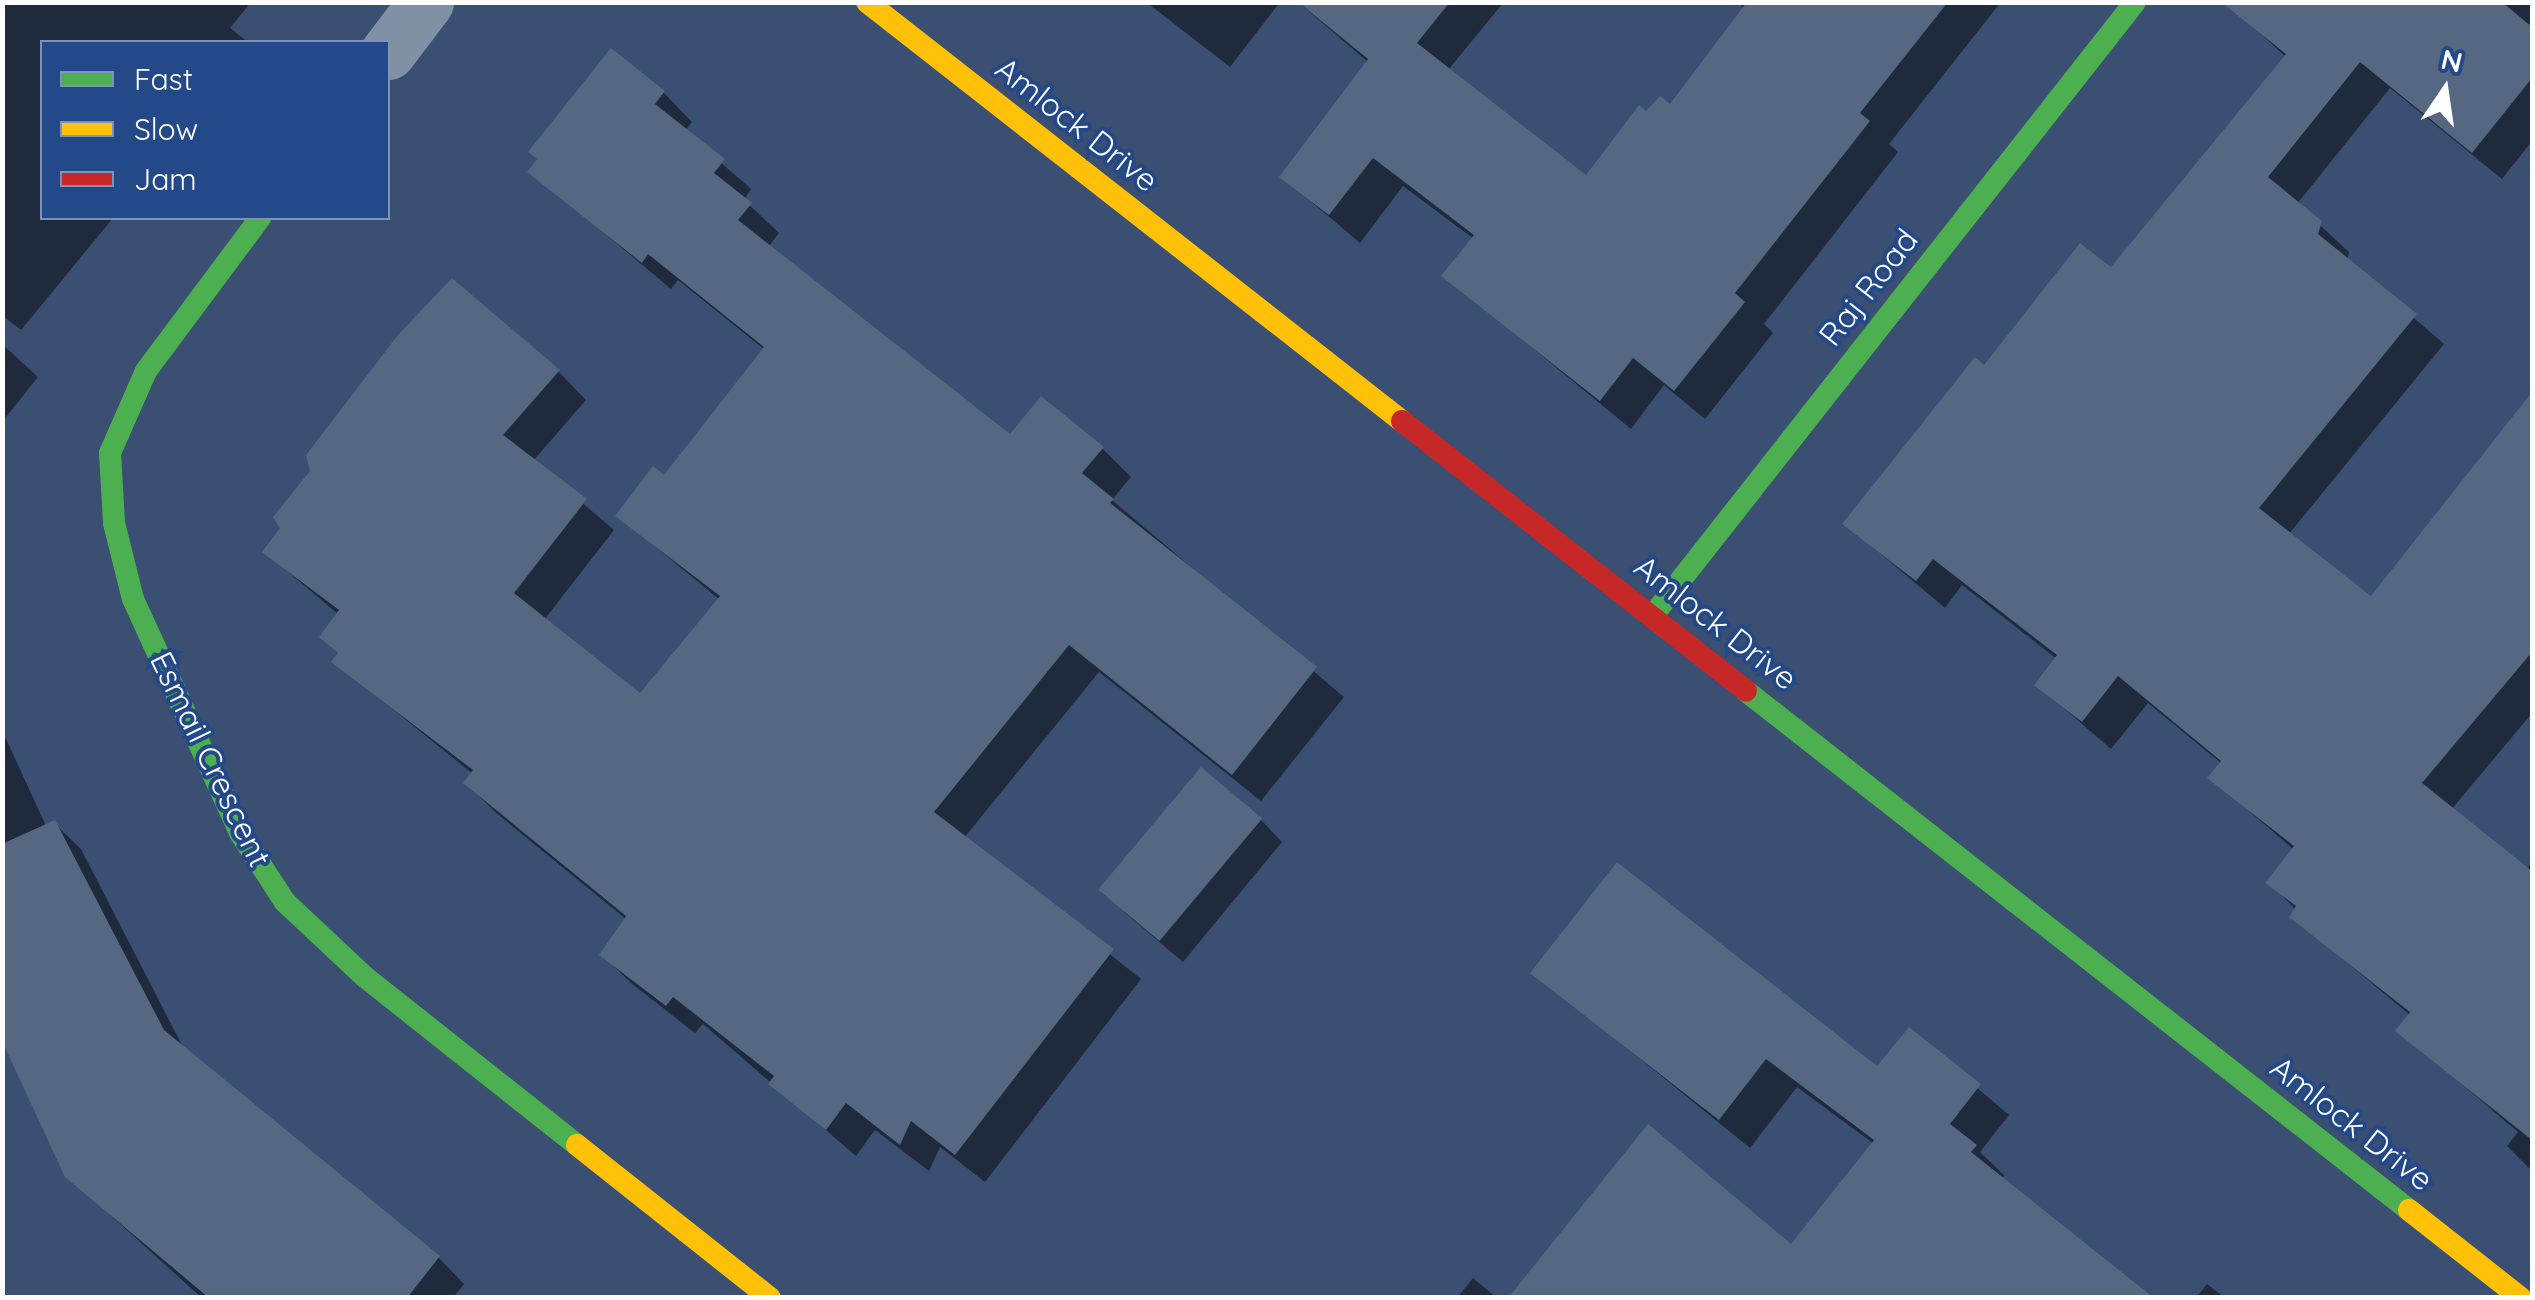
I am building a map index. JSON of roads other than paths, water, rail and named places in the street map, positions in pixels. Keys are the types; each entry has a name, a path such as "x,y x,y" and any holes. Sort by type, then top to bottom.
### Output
{"street":[{"path":"390,49 426,2"},
{"name":"Amlock Drive","path":"867,2 1654,614 2520,1298"},
{"name":"Raj Road","path":"1654,614 2135,2"},
{"name":"Esmail Crescent","path":"259,220 146,371 110,453 114,524 132,598 240,833 286,902 365,977 770,1298"}]}
